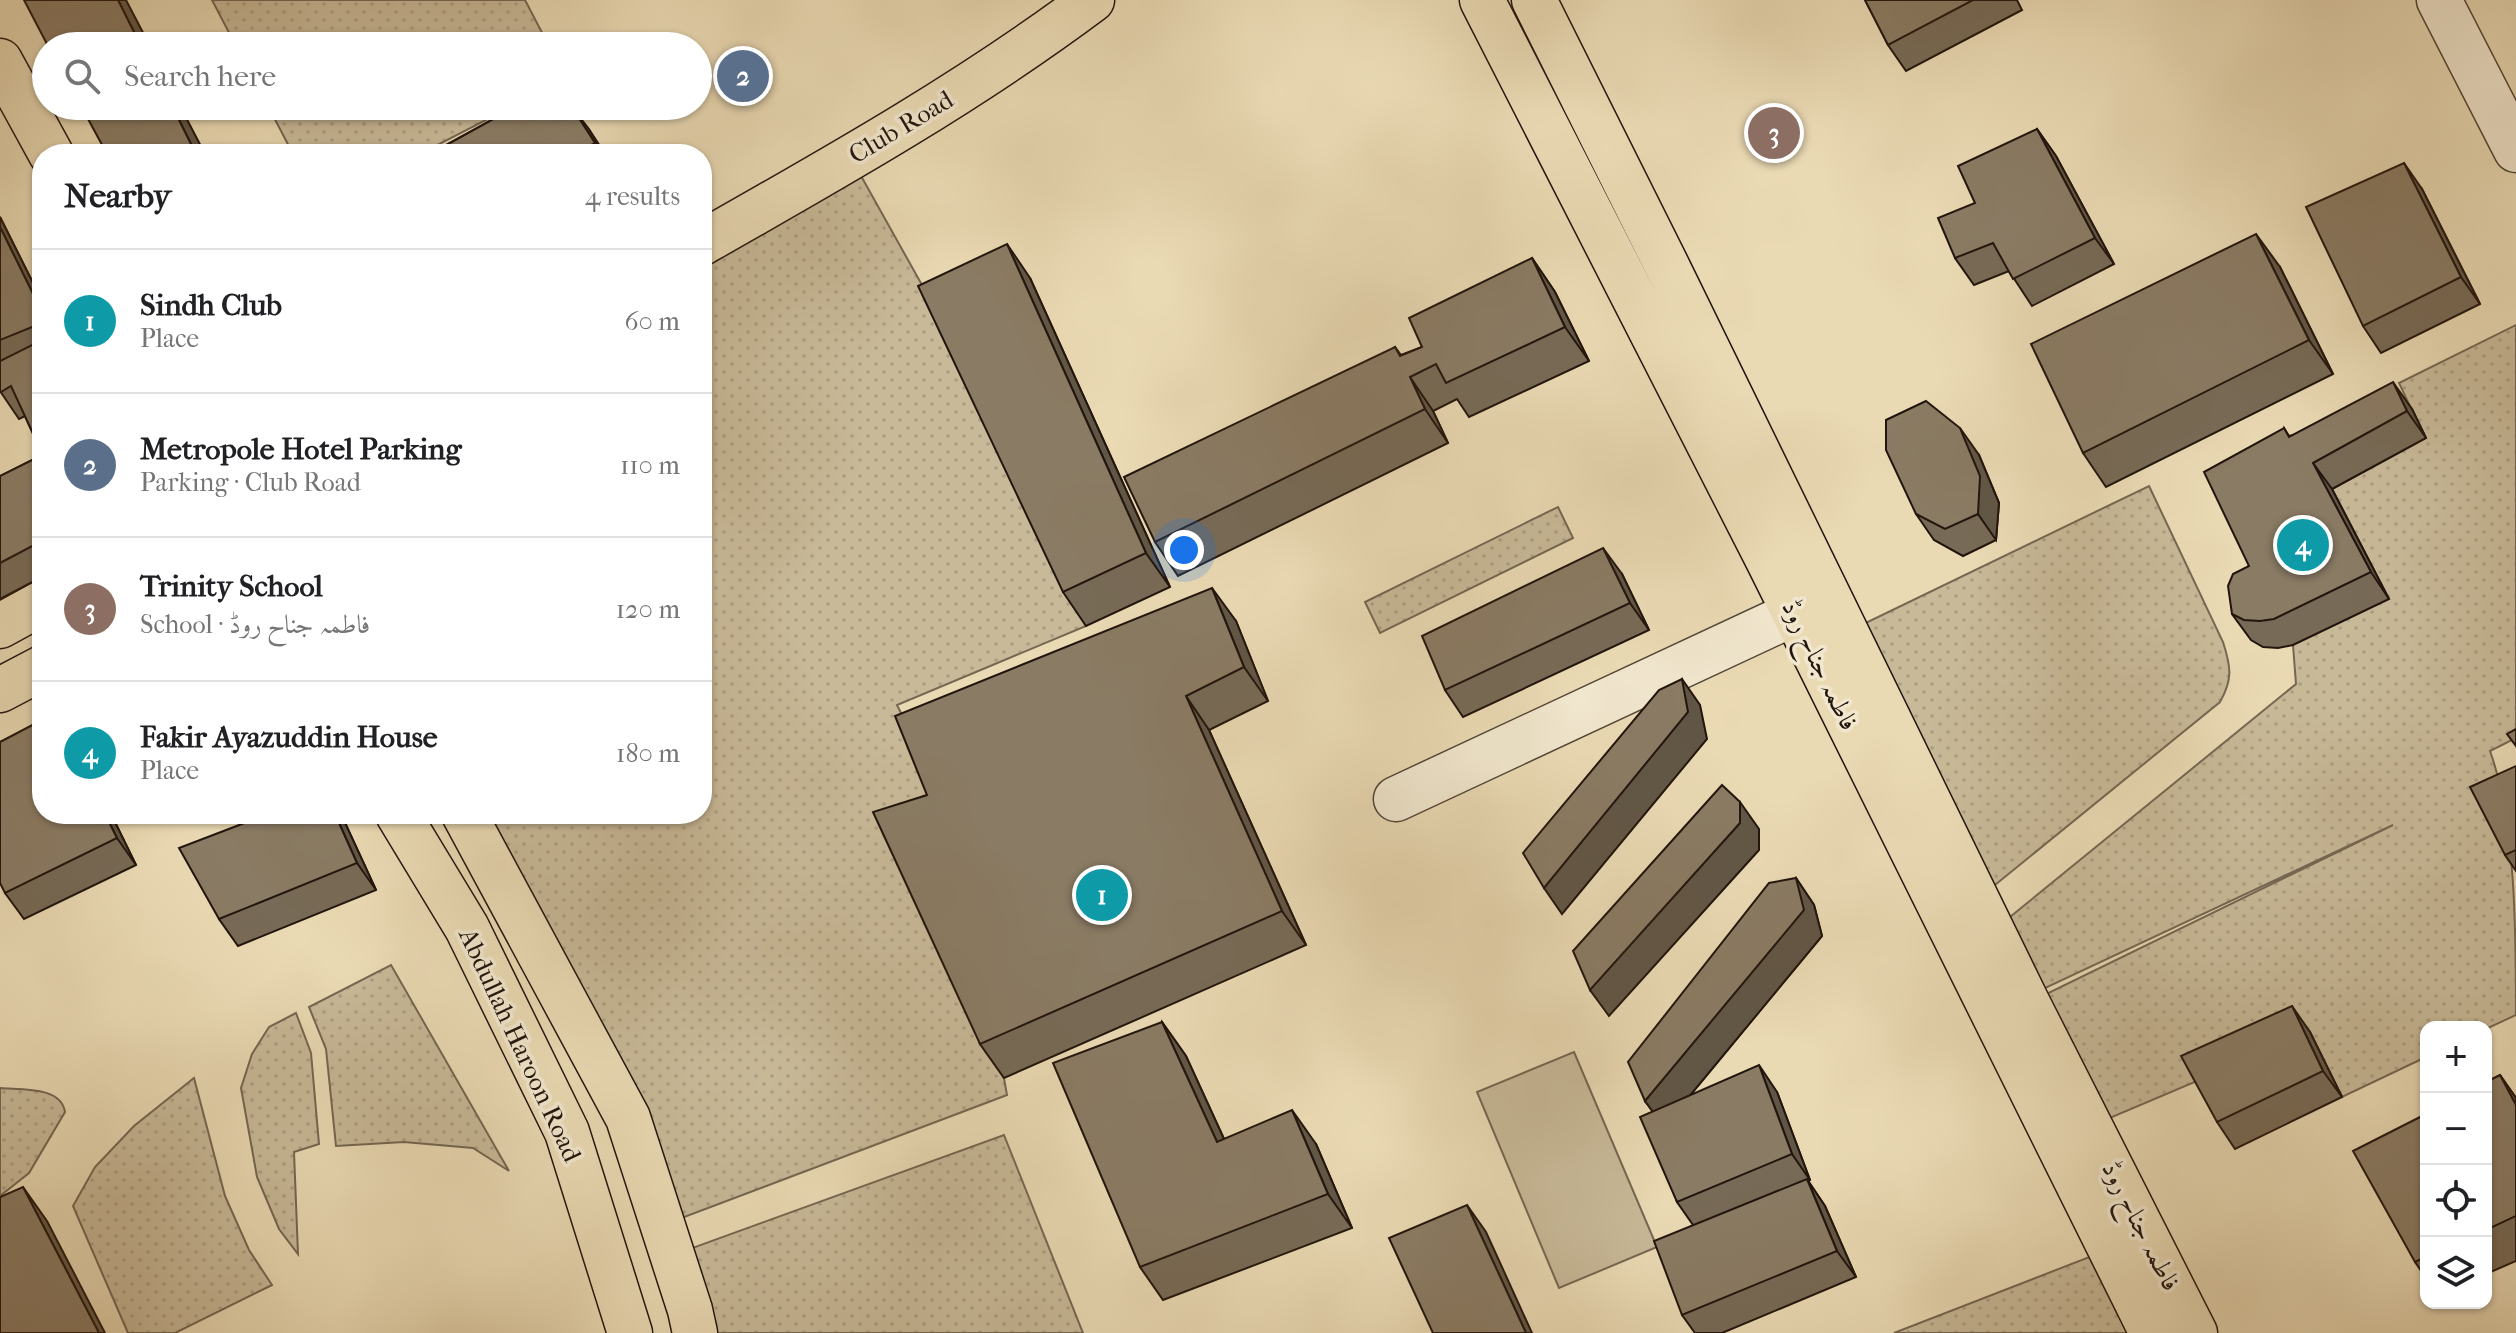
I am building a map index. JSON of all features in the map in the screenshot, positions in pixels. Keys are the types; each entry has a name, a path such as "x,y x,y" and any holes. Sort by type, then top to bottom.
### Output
{"main road":[{"name":"Club Road","path":"712,237 910,124 1051,17 1092,0"},
{"name":"فاطمہ جناح روڈ","path":"1482,0 2026,1000 2195,1333"},
{"name":"فاطمہ جناح روڈ","path":"1534,0 2152,1333"},
{"path":"0,61 32,119"},
{"path":"32,120 46,144"},
{"path":"0,626 32,608"},
{"path":"0,690 32,673"},
{"name":"Abdullah Haroon Road","path":"404,824 467,928 567,1132 630,1333"},
{"name":"Abdullah Haroon Road","path":"469,824 628,1118 695,1333"},
{"path":"452,905 500,880"}],"street":[{"path":"2439,0 2516,150"},
{"path":"1396,799 1812,605"}],"shaded area":[{"path":"212,0 525,0 542,32 229,32"},
{"path":"275,120 486,120 439,144 288,144"},
{"path":"851,158 941,319 1086,626 897,705 919,749 951,829 897,846 1004,1078 1007,1095 663,1225 456,824 712,824 712,237"},
{"path":"2516,325 2516,738 2490,751 2499,780 2510,845 2515,915 2516,1015 2492,1026 2492,1021 2420,1021 2420,1060 2342,1097 2310,1033 2091,1126 2034,1000 2393,825 2030,995 1994,930 2296,684 2293,645 2332,489 2425,438 2399,383"},
{"path":"2149,486 2223,642 2229,673 2224,694 2220,702 1979,898 1847,632"},
{"path":"1558,507 1573,538 1380,633 1365,602"},
{"path":"391,965 509,1171 473,1148 404,1142 336,1146 326,1049 309,1007"},
{"path":"296,1013 311,1053 319,1144 294,1152 298,1254 279,1229 257,1177 241,1088 252,1054 269,1027"},
{"path":"1574,1052 1657,1247 1559,1288 1477,1092"},
{"path":"194,1078 225,1196 249,1250 272,1285 175,1333 128,1333 73,1206 95,1167 134,1126"},
{"path":"0,1088 48,1094 62,1104 65,1112 29,1173 0,1196"},
{"path":"1004,1135 1083,1333 695,1333 673,1255"},
{"path":"2110,1249 2152,1333 1894,1333"}],"building":[{"path":"24,0 118,0 134,32 41,32"},
{"path":"1865,0 1973,0 1888,45"},
{"path":"89,120 179,120 191,144 102,144"},
{"path":"492,120 580,120 595,143 593,144 448,144"},
{"path":"2037,129 2095,238 2013,279 1993,243 1955,258 1938,218 1975,203 1958,166"},
{"path":"2404,163 2461,277 2363,326 2306,207"},
{"path":"0,227 32,292 32,327 0,340"},
{"path":"2256,234 2309,340 2083,453 2031,344"},
{"path":"1007,244 1146,553 1063,592 918,286"},
{"path":"1532,258 1565,327 1446,383 1436,364 1410,377 1425,409 1155,542 1124,477 1395,347 1400,356 1422,347 1409,318"},
{"path":"32,345 32,431 11,386 0,391 0,361"},
{"path":"2393,382 2407,411 2313,463 2371,572 2274,619 2244,620 2232,614 2228,586 2233,574 2249,566 2204,472 2284,428 2289,437"},
{"path":"1926,401 1960,428 1980,476 1978,514 1945,529 1916,514 1886,450 1886,420"},
{"path":"32,460 32,546 0,563 0,476"},
{"path":"1603,548 1630,603 1445,690 1422,636"},
{"path":"1212,588 1244,667 1186,696 1282,911 980,1044 873,812 927,795 895,716"},
{"path":"1682,679 1688,712 1544,888 1523,853 1659,690"},
{"path":"32,725 32,824 110,824 117,838 5,893 0,883 0,742"},
{"path":"2516,729 2516,746 2507,734"},
{"path":"2516,766 2516,850 2505,855 2470,787"},
{"path":"1722,785 1740,802 1740,823 1590,990 1573,951"},
{"path":"242,824 339,824 357,863 219,919 179,848"},
{"path":"1796,878 1804,910 1645,1101 1628,1062 1769,883"},
{"path":"2292,1006 2323,1071 2217,1122 2181,1056"},
{"path":"1162,1022 1217,1142 1292,1110 1328,1194 1140,1267 1053,1063"},
{"path":"1759,1065 1792,1154 1677,1202 1640,1117"},
{"path":"2500,1075 2516,1105 2516,1216 2492,1227 2492,1093 2492,1079"},
{"path":"2420,1117 2420,1260 2415,1262 2353,1151"},
{"path":"1807,1179 1837,1251 1682,1315 1654,1241"},
{"path":"23,1187 99,1333 0,1333 0,1197"},
{"path":"1467,1205 1526,1333 1433,1333 1389,1238"}],"place":[{"name":"Metropole Hotel Parking","path":"743,76"},
{"name":"Trinity School","path":"1774,133"},
{"name":"Fakir Ayazuddin House","path":"2303,545"},
{"name":"Sindh Club","path":"1102,895"}]}
